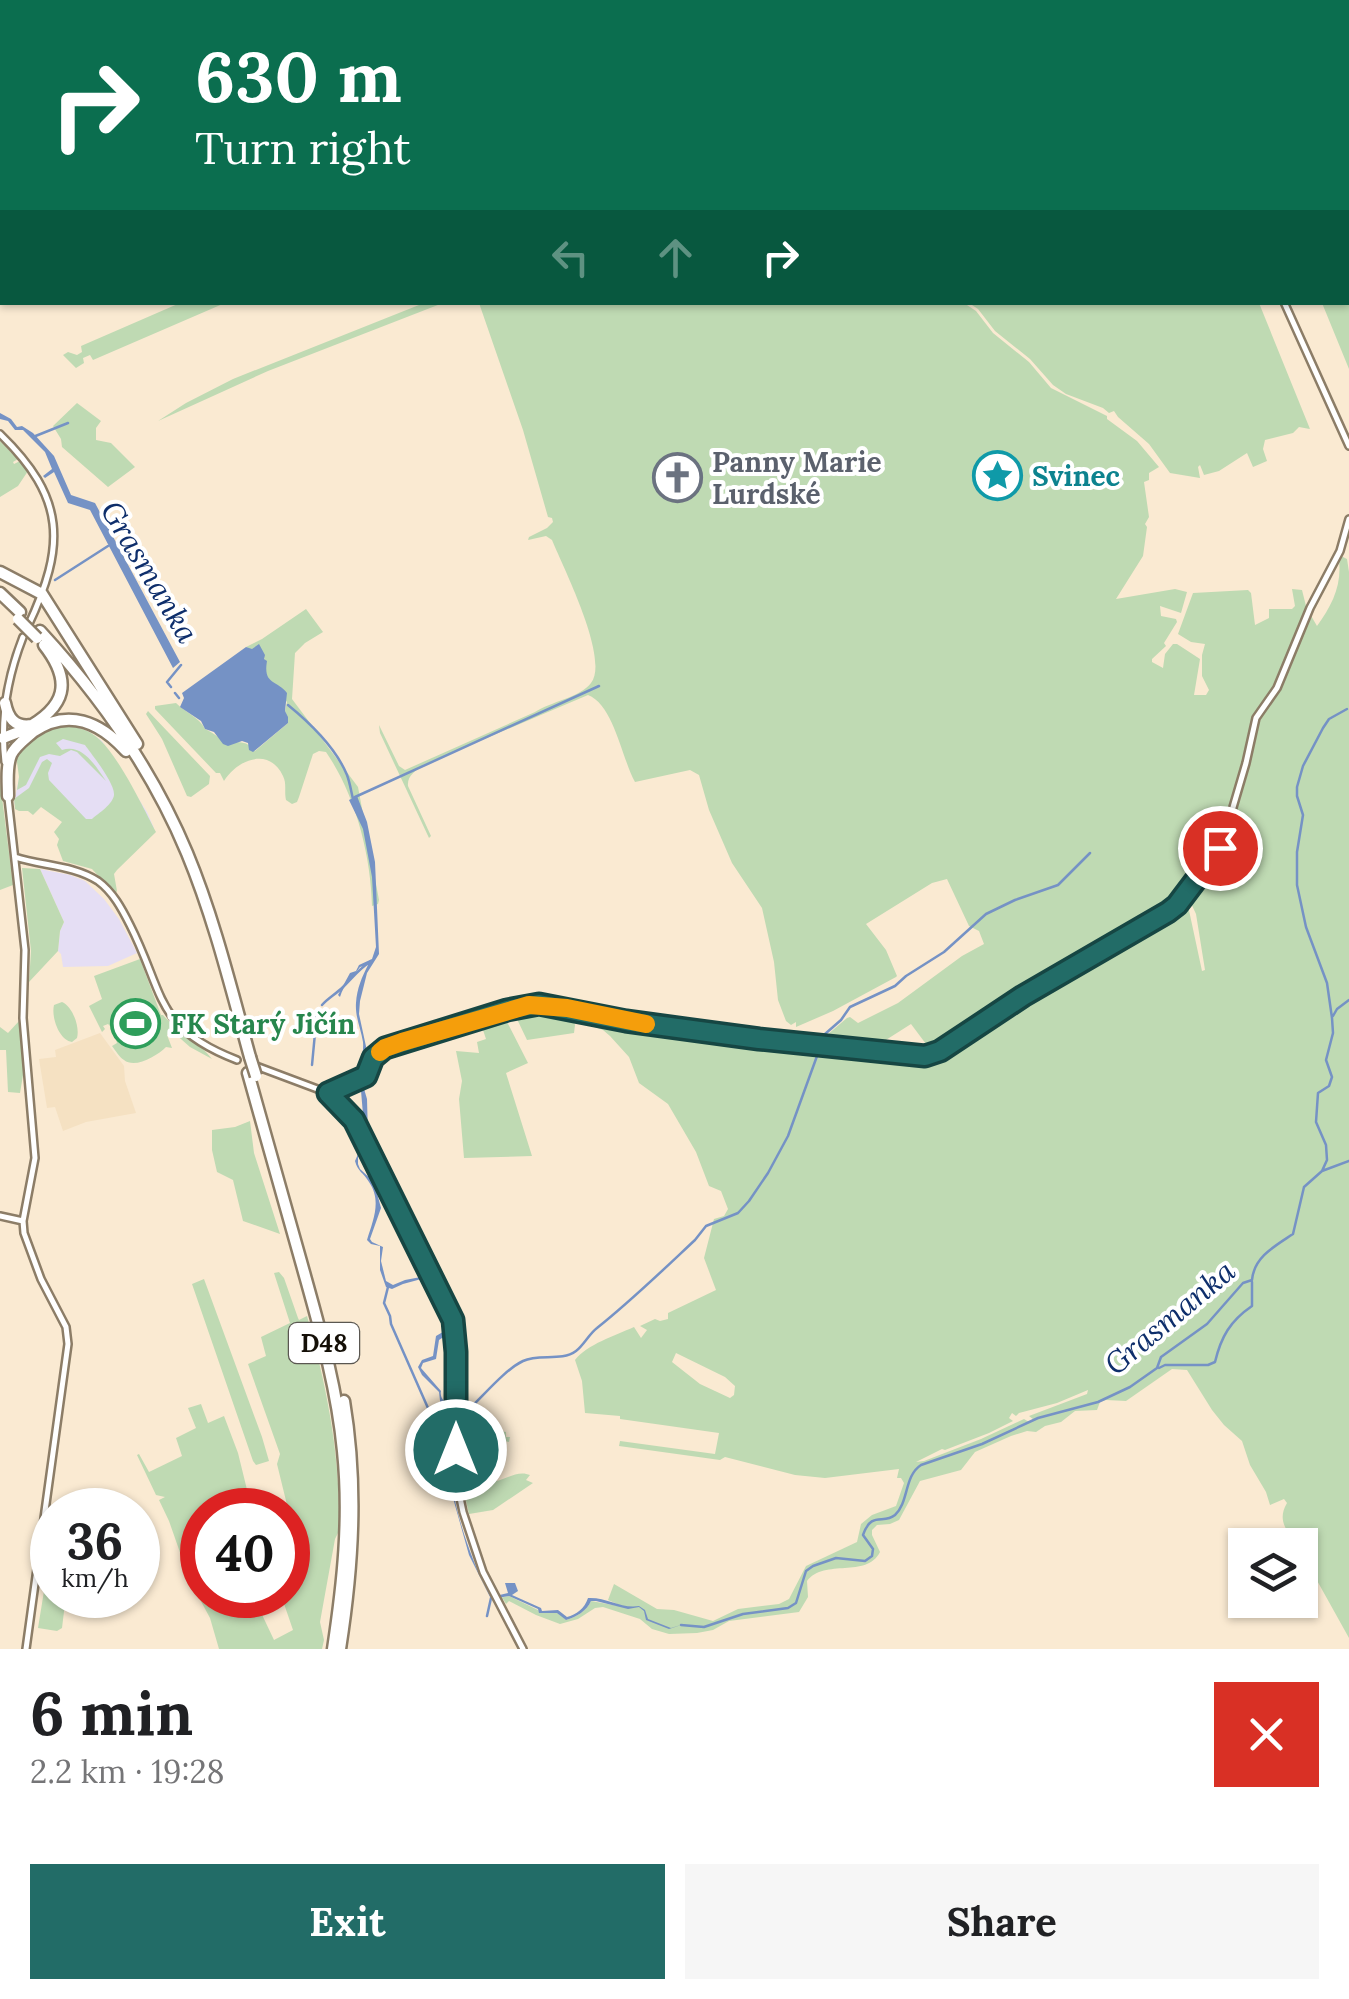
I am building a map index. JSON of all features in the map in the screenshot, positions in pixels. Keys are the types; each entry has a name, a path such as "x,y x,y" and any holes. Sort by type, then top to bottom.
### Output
{"highway":[{"path":"0,572 42,594 122,718 169,813"},
{"name":"D48","path":"0,593 84,691 126,751 163,816 210,938 247,1064"},
{"name":"D48","path":"0,602 19,615"},
{"path":"3,738 17,740 60,700 60,672 40,638"},
{"name":"D48","path":"40,638 79,675 117,724 169,813 205,902 323,1341 339,1414 346,1528 337,1649"},
{"path":"4,703 14,722 33,728"},
{"path":"8,796 10,756 33,728 58,720 81,720 103,729 126,751"}],"street":[{"path":"1285,305 1349,446"},
{"path":"0,434 39,480 53,520 53,560 28,626"},
{"path":"328,1093 366,1076 373,1058 385,1048 507,1010 539,1004 626,1021 821,1046 925,1056 940,1051 1023,996 1177,905 1215,856 1224,838 1256,718 1278,688 1310,608 1340,551 1349,519"},
{"path":"23,637 4,703 3,738 25,950 23,1018 36,1158 22,1221 31,1258 66,1326 68,1344 26,1649"},
{"path":"15,857 78,872 107,889 131,926 166,1010 193,1038 247,1064 328,1093 354,1120 453,1320 456,1479 462,1512 483,1572 523,1649"},
{"path":"0,1216 22,1221"}],"shaded area":[{"path":"73,726 102,741 154,828 124,854 43,797 14,804 19,777 37,735"},
{"path":"40,869 85,881 119,919 137,953 108,966 63,967 58,951 64,922"},
{"path":"100,1033 124,1066 136,1113 86,1122 63,1131 55,1107 47,1108 39,1059 56,1057 55,1050"}],"green space":[{"path":"175,305 220,305 93,360 90,355 83,358 84,363 76,368 63,355 77,355 82,352 81,346"},
{"path":"419,305 438,305 268,371 158,421 233,379"},
{"path":"480,305 967,305 993,333 1029,362 1051,388 1107,416 1137,441 1159,467 1144,482 1149,517 1143,556 1116,599 1175,589 1187,592 1181,613 1160,606 1161,616 1177,622 1164,643 1166,646 1152,662 1163,668 1165,654 1177,644 1200,659 1194,695 1206,695 1209,690 1202,676 1205,644 1178,634 1193,593 1248,590 1255,625 1269,618 1269,609 1292,609 1292,589 1302,590 1307,610 1276,688 1255,715 1217,849 1177,903 1096,951 1090,944 1090,952 1021,991 1015,1004 1051,986 1187,901 1202,971 1205,970 1196,914 1189,899 1193,886 1217,856 1259,716 1273,696 1310,614 1317,626 1327,610 1337,587 1339,559 1347,559 1349,1638 1318,1582 1318,1528 1286,1528 1283,1515 1287,1503 1284,1499 1270,1505 1242,1441 1212,1410 1187,1370 1172,1369 1126,1401 1106,1400 1100,1402 1097,1410 1075,1411 1061,1422 1011,1436 975,1452 961,1470 920,1481 899,1520 872,1530 880,1552 874,1560 815,1574 807,1581 808,1597 799,1612 729,1621 697,1633 669,1634 603,1607 560,1624 499,1598 509,1596 540,1613 557,1612 566,1620 581,1613 591,1601 624,1607 608,1600 614,1584 657,1609 713,1621 738,1609 779,1604 789,1599 806,1566 857,1542 861,1524 896,1506 904,1483 897,1478 899,1469 825,1478 795,1475 725,1457 720,1460 619,1446 620,1441 715,1454 719,1433 585,1413 575,1360 594,1345 634,1327 641,1338 647,1330 640,1326 655,1319 668,1319 668,1313 716,1290 704,1258 714,1219 724,1216 728,1209 721,1191 709,1186 696,1152 668,1104 639,1083 629,1057 610,1036 574,1016 807,1051 927,1059 935,1058 984,1027 982,1022 936,1050 924,1053 929,1048 911,1024 878,1045 828,1042 827,1035 847,1018 858,1023 898,1003 984,944 979,931 969,926 947,879 932,883 866,924 886,950 896,977 796,1027 796,1022 791,1025 786,1021 778,1000 762,908 732,863 699,775 690,770 635,782 611,721 588,695 415,771 408,786 429,838 379,725 399,766 405,770 580,692 591,683 595,671 590,634 552,540 546,536 528,540 547,528 552,518 548,517","holes":["676,1353 735,1386 730,1398 700,1384 672,1362","1088,1390 1087,1394 1029,1416 1034,1420 1024,1419 981,1439 916,1462 1013,1421 1009,1418 1012,1413 1016,1416"]},
{"path":"972,305 1260,305 1310,429 1299,427 1293,433 1265,440 1267,461 1253,467 1247,453 1219,471 1204,475 1200,465 1200,478 1170,473 1149,444 1114,411 1109,413 1053,385 1030,359 995,331"},
{"path":"1323,305 1349,305 1349,369"},
{"path":"77,403 101,421 96,428 96,440 111,443 135,467 108,487 62,447 53,426"},
{"path":"0,441 18,459 14,464 20,461 28,471 18,486 0,497"},
{"path":"306,609 323,632 295,653 292,699 358,787 379,900 372,906 360,826 326,752 313,754 297,802 292,804 286,800 283,776 270,761 245,762 224,781 155,709 176,703 218,737 246,744 255,751 288,723 287,702 266,675 264,657 246,647"},
{"path":"148,711 210,776 209,784 191,797 187,796 162,739 146,714"},
{"path":"62,725 87,731 108,748 156,832 114,874 115,894 92,869 63,861 54,832 62,822 41,807 33,815 15,809 14,799 29,788 47,759 52,763 49,780 86,819 92,819 113,798 111,784 85,745 63,739 56,743 62,750 69,749 76,750 82,753 106,781 71,750 60,756 40,757 26,785 17,790 16,755 37,736"},
{"path":"0,781 13,885 0,890"},
{"path":"22,868 40,869 64,922 58,951 29,982 31,951"},
{"path":"140,959 161,1015 212,1059 173,1032 167,1035 172,1048 166,1047 152,1057 129,1062 119,1056 112,1046 117,1043 113,1029 108,1024 102,1032 89,1006 102,999 94,976"},
{"path":"62,1002 76,1023 78,1034 72,1042 63,1037 55,1021 54,1005"},
{"path":"520,1011 562,1011 572,1017 574,1033 527,1040 516,1017"},
{"path":"505,1018 528,1063 506,1073 532,1156 464,1158 459,1099 462,1081 456,1051 479,1053 477,1042 486,1039 481,1024"},
{"path":"19,1021 24,1069 20,1093 8,1092 6,1050 0,1050 0,1027 8,1033"},
{"path":"250,1121 254,1153 280,1234 243,1221 233,1180 217,1172 212,1130"},
{"path":"279,1272 284,1278 299,1320 307,1316 335,1450 339,1531 320,1622 324,1640 322,1649 219,1649 210,1618 264,1618 274,1640 293,1630 289,1618 310,1618 310,1488 283,1488 277,1464 280,1454 248,1364 266,1356 261,1337 290,1323 274,1273"},
{"path":"204,1279 269,1461 256,1465 253,1461 192,1284"},
{"path":"201,1404 208,1423 224,1416 247,1488 180,1488 180,1552 160,1502 165,1497 160,1496 160,1488 153,1488 137,1455 149,1472 182,1456 176,1438 196,1428 188,1408"},
{"path":"469,1425 506,1432 506,1437 510,1437 509,1442 497,1442 487,1448 482,1454 487,1463 461,1476 460,1433"},
{"path":"485,1470 497,1481 522,1473 530,1475 526,1480 533,1483 493,1510 469,1514 461,1479"},
{"path":"40,1618 63,1618 62,1628 57,1631 38,1628"}],"water":[{"path":"0,413 17,427 33,433 54,456 71,495 95,503 180,662 173,668 90,510 68,503 54,472 43,476 52,469 45,452 23,430 15,430 8,421 0,419"},
{"path":"259,644 269,678 287,693 288,723 253,752 242,741 223,744 214,732 180,707 182,693 246,647 252,649"},
{"path":"357,796 375,862 379,954 367,973 360,1001 367,1051 360,1075 367,1099 368,1136 367,1144 358,1154 365,1138 357,1074 363,1042 356,1003 368,965 360,967 338,995 350,973 372,959 376,947 372,877 363,829 349,800"},
{"path":"358,1154 360,1169 374,1182 381,1208 370,1239 383,1247 381,1261 386,1281 393,1285 426,1276 451,1324 451,1332 439,1340 436,1359 423,1363 421,1368 452,1409 448,1426 451,1430 453,1424 450,1467 456,1503 471,1554 491,1597 508,1593 505,1583 515,1583 518,1591 512,1595 542,1611 558,1610 567,1617 580,1610 588,1598 595,1598 639,1606 648,1619 671,1628 684,1624 669,1629 646,1620 639,1607 628,1609 596,1601 591,1601 581,1613 566,1620 557,1613 539,1613 509,1596 491,1599 469,1555 453,1498 448,1473 448,1431 443,1426 439,1392 418,1367 422,1360 433,1356 436,1336 448,1329 446,1318 425,1278 392,1289 386,1287 380,1270 380,1246 367,1240 375,1196 356,1165"}],"waterway":[{"path":"33,437 68,423"},
{"path":"55,580 108,546"},
{"path":"171,687 167,682 181,665"},
{"path":"355,797 599,686"},
{"path":"175,693 179,698"},
{"name":"Grasmanka","path":"288,705 336,755 347,775 353,799"},
{"name":"Grasmanka","path":"681,1625 704,1627 743,1614 788,1608 796,1603 806,1571 813,1566 836,1558 865,1561 872,1556 873,1549 863,1535 866,1527 874,1520 895,1515 921,1465 982,1444 1038,1418 1098,1402 1130,1387 1157,1368 1161,1357 1207,1324 1243,1283 1252,1280 1261,1259 1293,1234 1304,1187 1322,1171 1327,1160 1326,1145 1316,1122 1318,1093 1329,1086 1332,1077 1326,1060 1333,1033 1327,983 1306,927 1297,885 1303,815 1297,787 1323,728 1329,719 1347,709"},
{"path":"459,1418 523,1361 576,1351 706,1226 738,1213 768,1173 788,1136 825,1034 850,1007 895,986 944,952 986,914 1058,885 1090,853"},
{"path":"322,1005 371,961"},
{"path":"1333,1016 1349,1000"},
{"path":"312,1065 317,1012"},
{"path":"1322,1171 1349,1161"},
{"path":"1159,1368 1215,1362 1228,1330 1252,1306 1252,1282"},
{"path":"388,1287 384,1303 391,1324 435,1424 446,1428"},
{"path":"487,1616 491,1598"}],"slow traffic":[{"path":"380,1052 529,1005 567,1008 646,1024"}],"place":[{"name":"Svinec","path":"997,476"},
{"name":"Panny Marie Lurdské","path":"677,478"},
{"name":"FK Starý Jičín","path":"135,1024"}],"route":[{"path":"456,1450 453,1320 354,1120 328,1093 366,1076 373,1058 385,1048 507,1010 539,1004 626,1021 759,1039 925,1056 940,1051 1023,996 1168,912 1220,848"}]}
